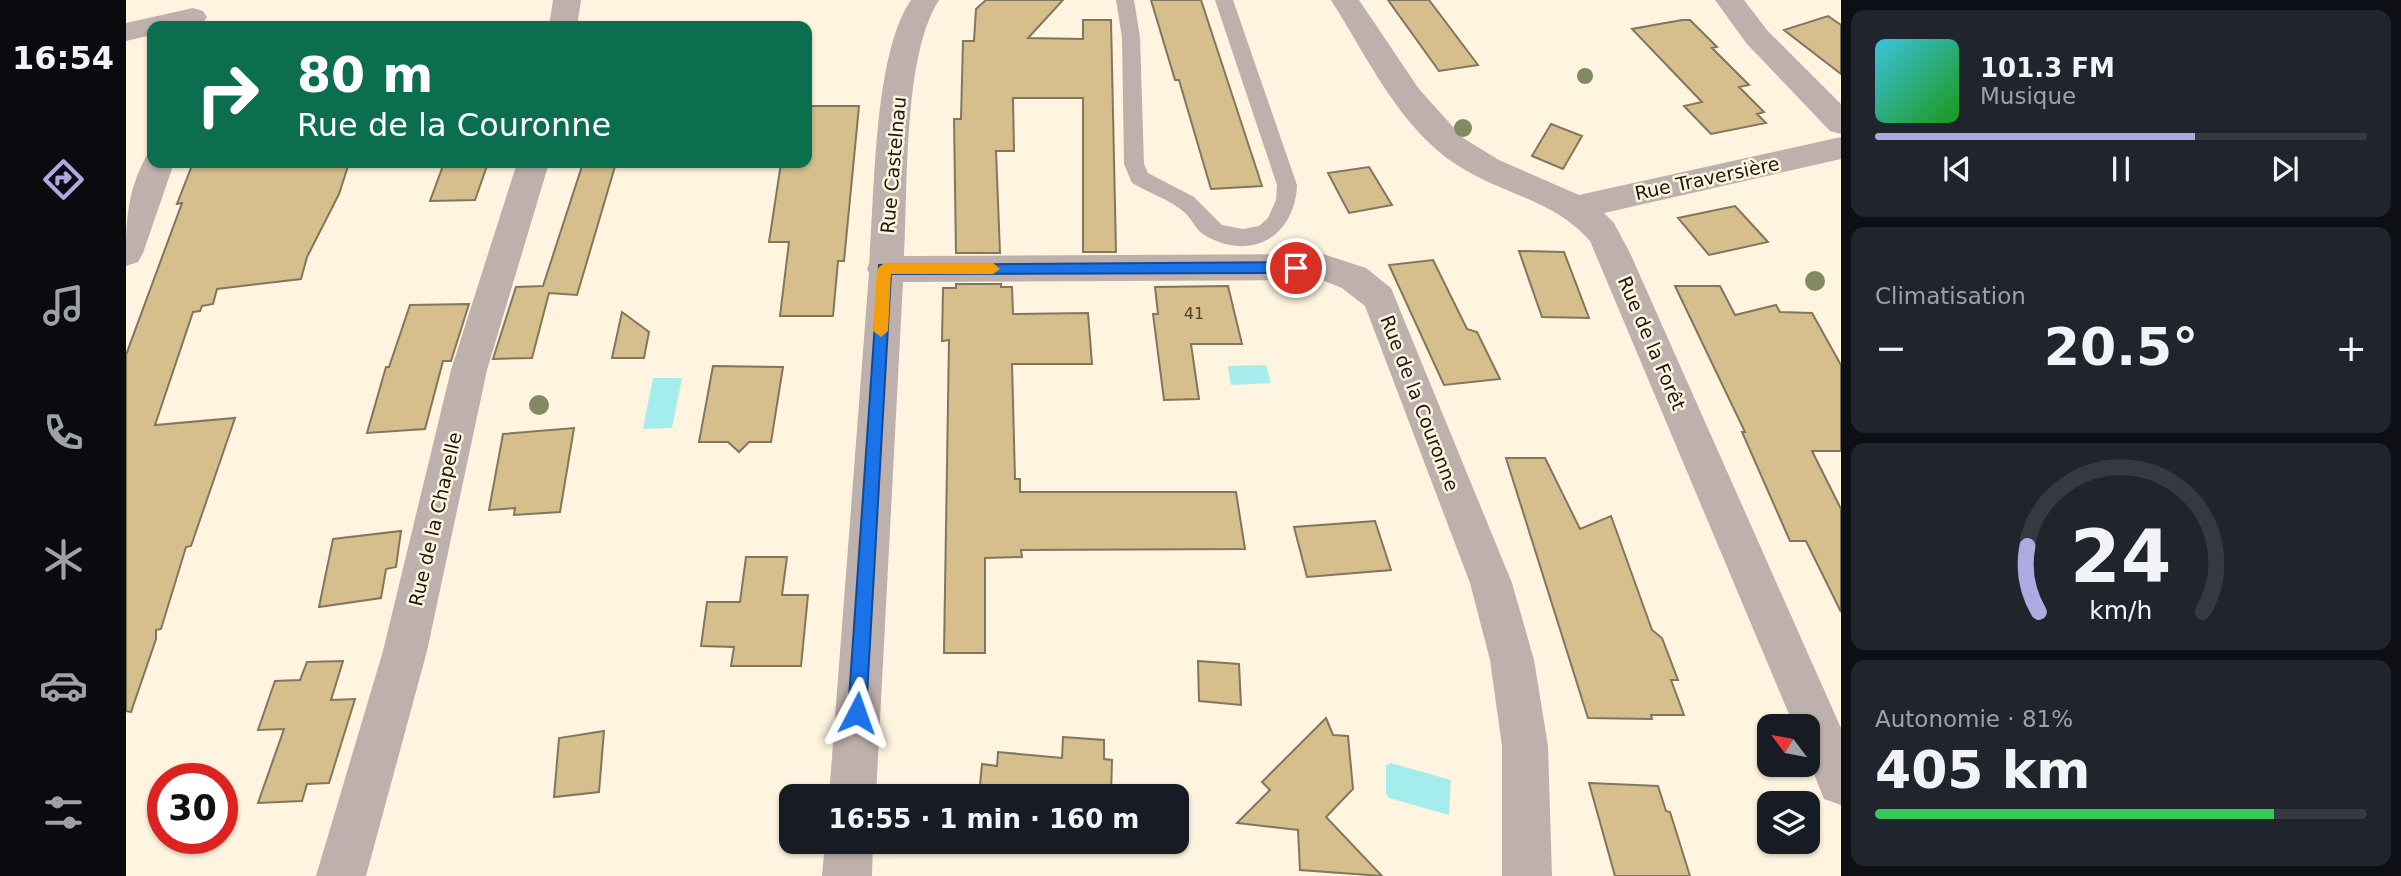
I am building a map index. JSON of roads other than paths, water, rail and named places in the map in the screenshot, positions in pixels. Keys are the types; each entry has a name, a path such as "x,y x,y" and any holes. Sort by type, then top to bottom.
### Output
{"street":[{"path":"564,21 566,0"},
{"name":"Rue Castelnau","path":"853,784 884,269 901,73 918,9 925,0"},
{"name":"Rue de la Forêt","path":"1345,0 1426,120 1452,147 1573,208 1600,230 1613,253 1841,782"},
{"path":"1729,0 1757,37 1841,123"},
{"path":"168,21 194,14"},
{"path":"126,32 147,26"},
{"name":"Rue Traversière","path":"1573,208 1841,148"},
{"path":"126,253 157,168"},
{"name":"Rue de la Chapelle","path":"341,876 405,651 469,370 531,168"},
{"name":"Rue de la Couronne","path":"884,269 1323,267 1354,278 1379,298 1491,583 1512,660 1525,746 1527,876"},
{"path":"847,876 848,854"}],"lane":[{"path":"1125,0 1131,37 1135,164 1139,178 1182,199 1195,209 1210,229 1214,269"},
{"path":"1210,229 1228,236 1248,237 1268,231 1280,220 1288,202 1287,184 1224,0"}],"water":[{"path":"1266,365 1271,383 1231,385 1228,366"},
{"path":"653,378 682,378 672,428 643,429"},
{"path":"1391,763 1451,780 1449,815 1389,798 1386,794 1386,765"}]}
